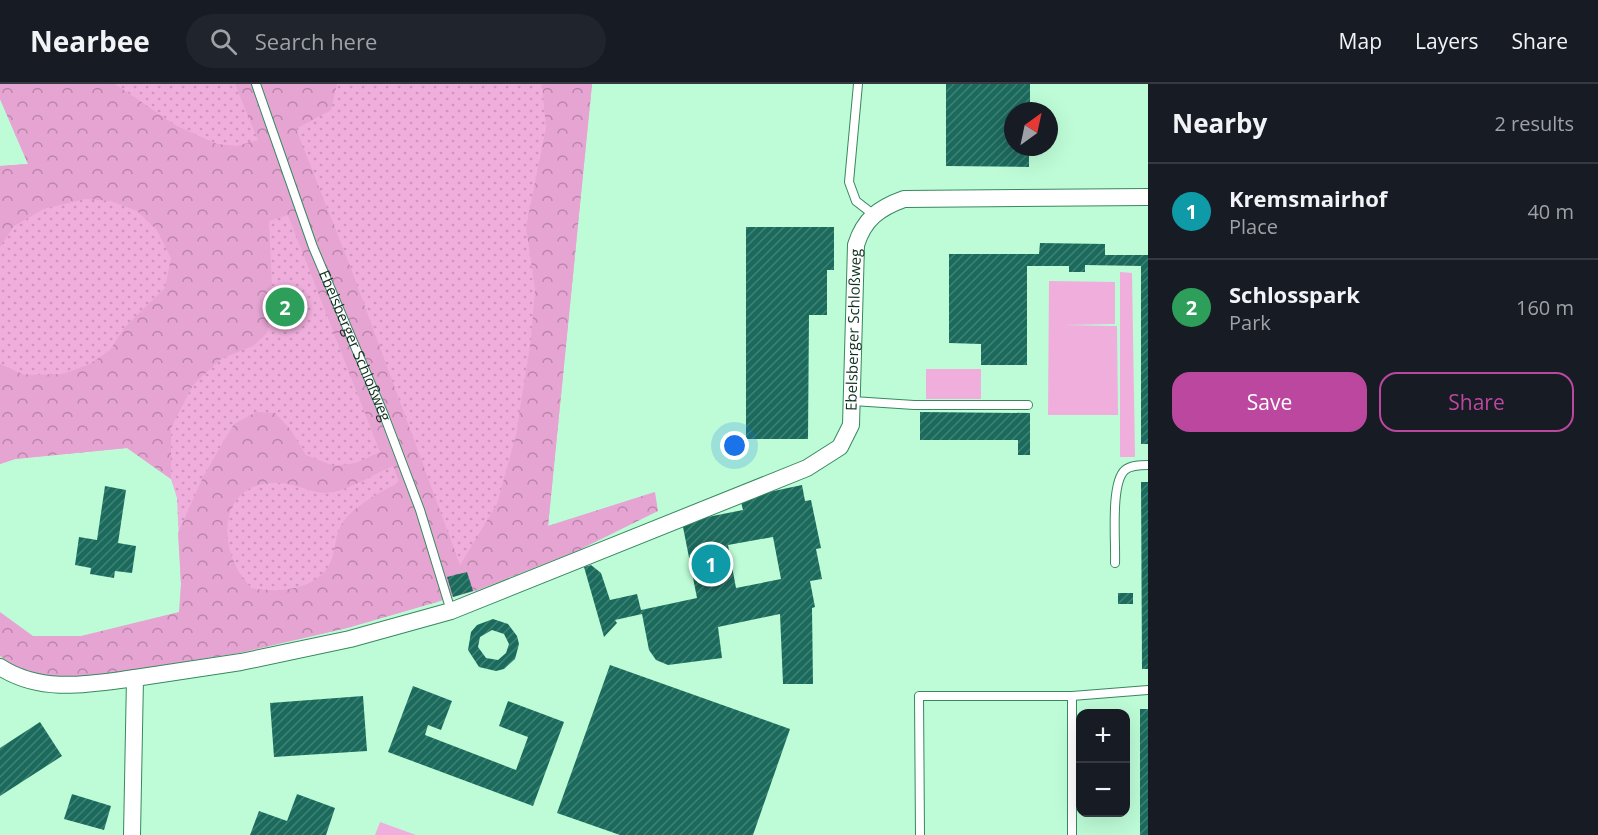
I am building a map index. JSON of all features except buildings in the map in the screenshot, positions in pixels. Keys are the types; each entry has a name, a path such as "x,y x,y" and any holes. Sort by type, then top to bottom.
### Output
{"street":[{"name":"Ebelsberger Schloßweg","path":"0,667 39,684 84,685 252,660 350,639 451,611 807,468 840,447 851,425 856,245 861,229 874,214 883,207 904,199 1148,197"},
{"path":"132,835 135,678"}],"lane":[{"name":"Ebelsberger Schloßweg","path":"256,84 313,248 384,415 420,510 451,611"},
{"path":"858,84 849,182 856,201 874,214"},
{"path":"853,401 914,405 1028,405"},
{"path":"1116,563 1116,500 1119,481 1125,470 1137,465 1148,465"},
{"path":"920,835 919,696 1072,696 1148,690"},
{"path":"1072,696 1072,835"}],"shaded area":[{"path":"0,84 592,84 548,526 655,492 437,602 347,628 239,653 180,612 177,498 171,479 127,448 15,459 0,464 0,166 28,164 0,99"},
{"path":"1120,272 1132,273 1135,457 1120,457"},
{"path":"1049,281 1115,282 1115,324 1063,325 1117,326 1118,415 1048,415"},
{"path":"926,369 981,369 981,399 926,399"},
{"path":"380,822 416,835 375,835"}],"green space":[{"path":"0,84 115,84 175,125 217,144 237,146 258,140 235,84 337,84 331,110 296,129 350,266 460,565 497,504 516,435 531,339 535,289 526,227 546,128 542,84 592,84 548,526 655,492 658,511 577,551 478,590 347,628 239,653 76,679 42,677 11,664 0,656 0,612 33,636 81,636 179,612 181,584 178,533 204,475 234,424 256,412 275,413 290,429 306,455 334,466 356,463 380,452 288,215 269,221 273,307 267,333 253,346 221,359 193,385 171,428 171,479 127,448 15,459 0,464 0,364 25,375 63,374 90,364 110,350 125,327 165,288 171,258 157,230 137,211 111,201 85,199 44,209 14,226 0,247 0,166 28,164 0,99","holes":["393,466 399,482 366,501 351,513 340,527 331,562 313,581 303,586 282,590 251,588 237,569 227,536 228,521 239,497 250,489 264,484 281,483 314,491 334,492"]}],"place":[{"name":"Schlosspark","path":"285,307"},
{"name":"Kremsmairhof","path":"711,564"}]}
